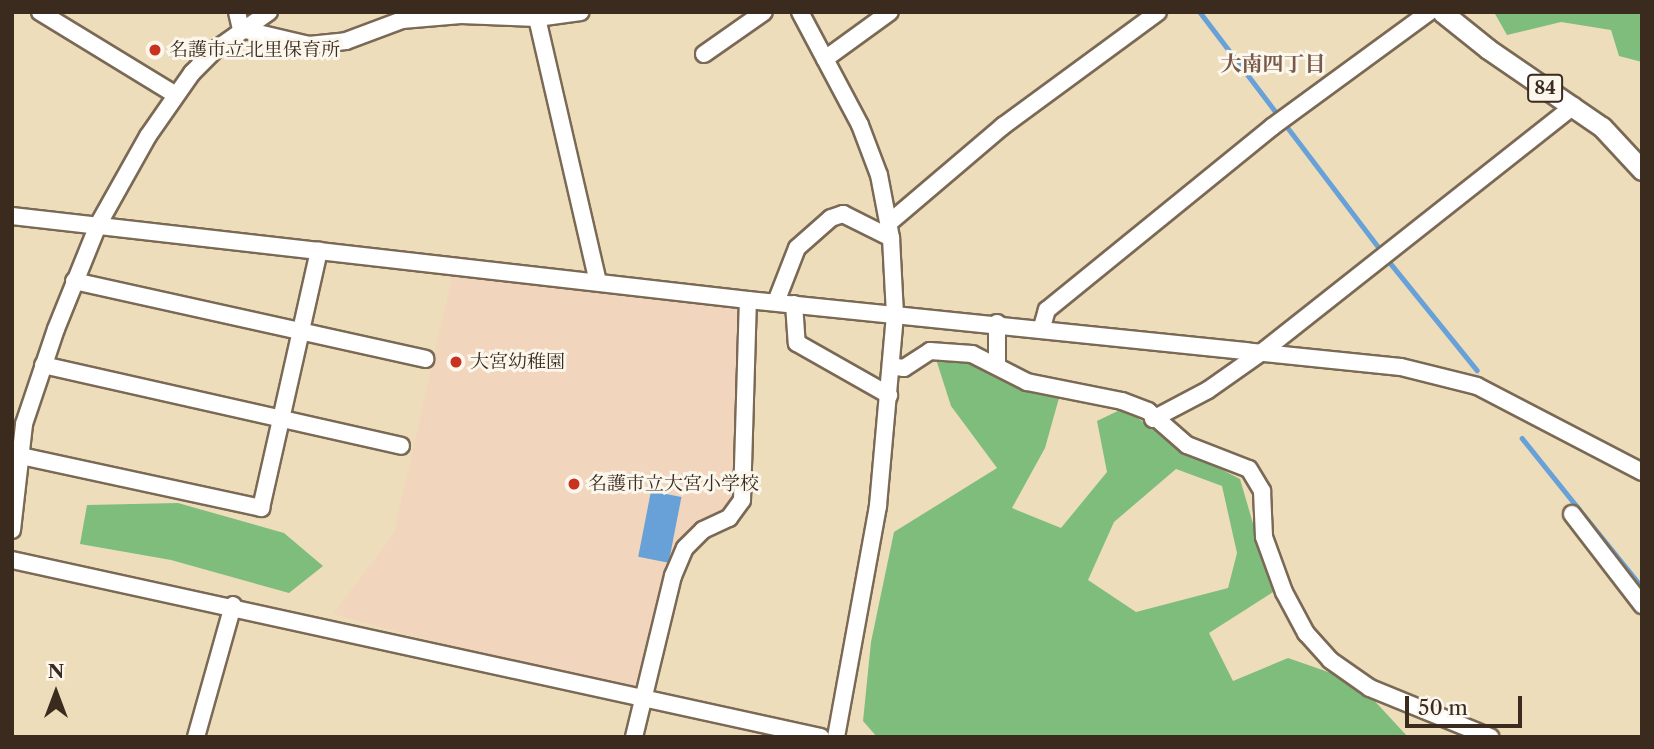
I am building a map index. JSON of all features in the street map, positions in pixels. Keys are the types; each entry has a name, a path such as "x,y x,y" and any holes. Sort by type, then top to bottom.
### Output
{"main road":[{"name":"84","path":"1442,12 1488,49 1602,127 1642,170"}],"street":[{"path":"40,12 176,95"},
{"path":"237,12 241,29"},
{"path":"12,530 24,424 74,281 98,225 176,95 215,50 241,29 269,12"},
{"path":"241,29 309,45 346,41 402,20 461,15 537,18 581,12"},
{"path":"704,54 764,12"},
{"path":"800,12 870,150 890,231 895,315 878,506 836,737"},
{"path":"825,59 890,12"},
{"path":"890,231 1003,126 1158,12"},
{"path":"1042,327 1046,310 1272,127 1429,12"},
{"path":"537,18 598,282"},
{"path":"1153,419 1208,390 1262,352 1574,106"},
{"path":"776,302 797,248 831,218 843,214 890,231"},
{"path":"12,216 748,300 1042,327 1436,373 1477,386 1642,472"},
{"path":"21,456 261,508 319,250"},
{"path":"74,281 303,329 425,359"},
{"path":"634,737 673,576 685,548 703,530 729,518 742,500 748,300"},
{"path":"794,304 797,342 889,395"},
{"path":"997,324 997,365"},
{"path":"891,366 905,368 930,351 972,354 1027,382 1122,401 1148,411 1153,419 1187,445 1249,469 1262,491 1264,537 1284,592 1306,633 1329,660 1370,688 1490,737"},
{"path":"43,365 401,446"},
{"path":"1572,514 1642,605"},
{"path":"12,560 233,606 821,737"},
{"path":"196,737 233,606"}],"shaded area":[{"name":"名護市立大宮小学校","path":"454,268 748,300 742,500 685,548 644,699 333,614 394,533"}],"green space":[{"path":"1494,12 1642,12 1642,62 1619,56 1611,30 1561,22 1507,35"},
{"path":"934,353 959,353 1059,398 1045,448 1012,508 1061,528 1107,472 1097,421 1124,408 1176,446 1240,479 1273,592 1209,633 1233,681 1288,658 1357,682 1408,737 877,737 863,721 871,642 894,532 997,468 951,406","holes":["1176,469 1222,486 1237,553 1228,588 1136,612 1088,580 1114,522"]},
{"path":"178,503 284,533 323,566 289,593 171,560 80,544 87,505"}],"water":[{"path":"651,491 681,497 669,563 638,557"}],"waterway":[{"path":"1200,12 1382,252"},
{"path":"1387,259 1477,370"},
{"path":"1522,438 1642,587"}],"place":[{"name":"名護市立北里保育所","path":"155,50"},
{"name":"大宮幼稚園","path":"456,362"},
{"name":"名護市立大宮小学校","path":"574,484"}],"district":[{"name":"大南四丁目","path":"1273,64"}]}
